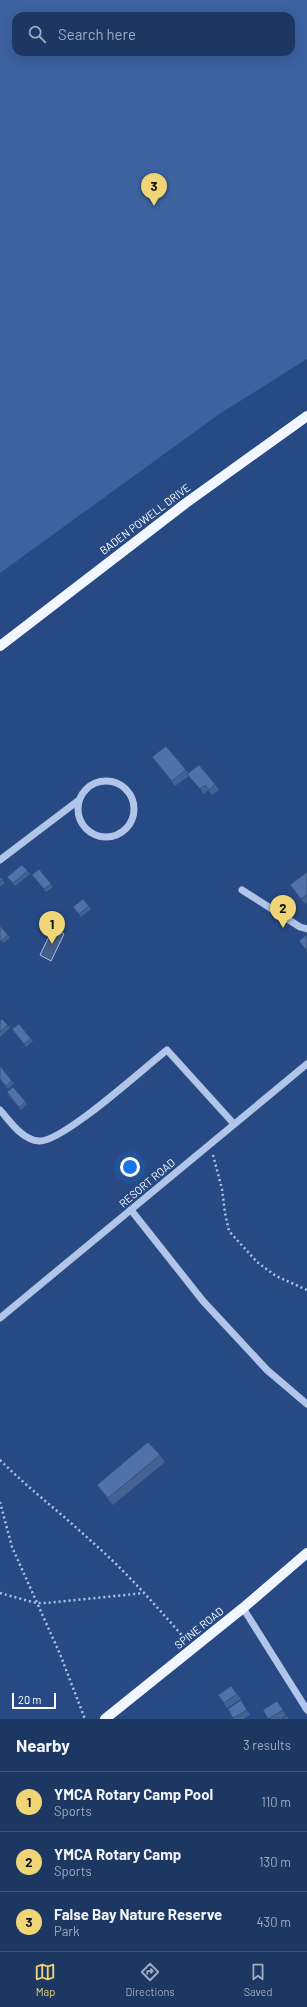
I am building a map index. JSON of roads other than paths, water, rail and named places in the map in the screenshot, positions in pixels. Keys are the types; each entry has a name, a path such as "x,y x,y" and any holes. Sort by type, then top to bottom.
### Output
{"main road":[{"name":"BADEN POWELL DRIVE","path":"0,646 206,487 307,416"},
{"name":"SPINE ROAD","path":"105,1719 243,1608 307,1553"}],"street":[{"path":"0,860 79,800 87,787 94,783 101,781 117,783 129,792 134,807 133,818 128,827 119,834 108,837 97,836 87,831 80,822 77,811 79,800"},
{"path":"242,890 300,927 307,929"},
{"path":"0,1110 20,1133 38,1142 52,1139 73,1125 167,1050 234,1124"},
{"name":"RESORT ROAD","path":"0,1318 307,1064"},
{"path":"131,1210 203,1301 267,1370 307,1404"},
{"path":"243,1608 307,1710"}],"place":[{"name":"False Bay Nature Reserve","path":"154,206"},
{"name":"YMCA Rotary Camp","path":"283,928"},
{"name":"YMCA Rotary Camp Pool","path":"52,944"}]}
